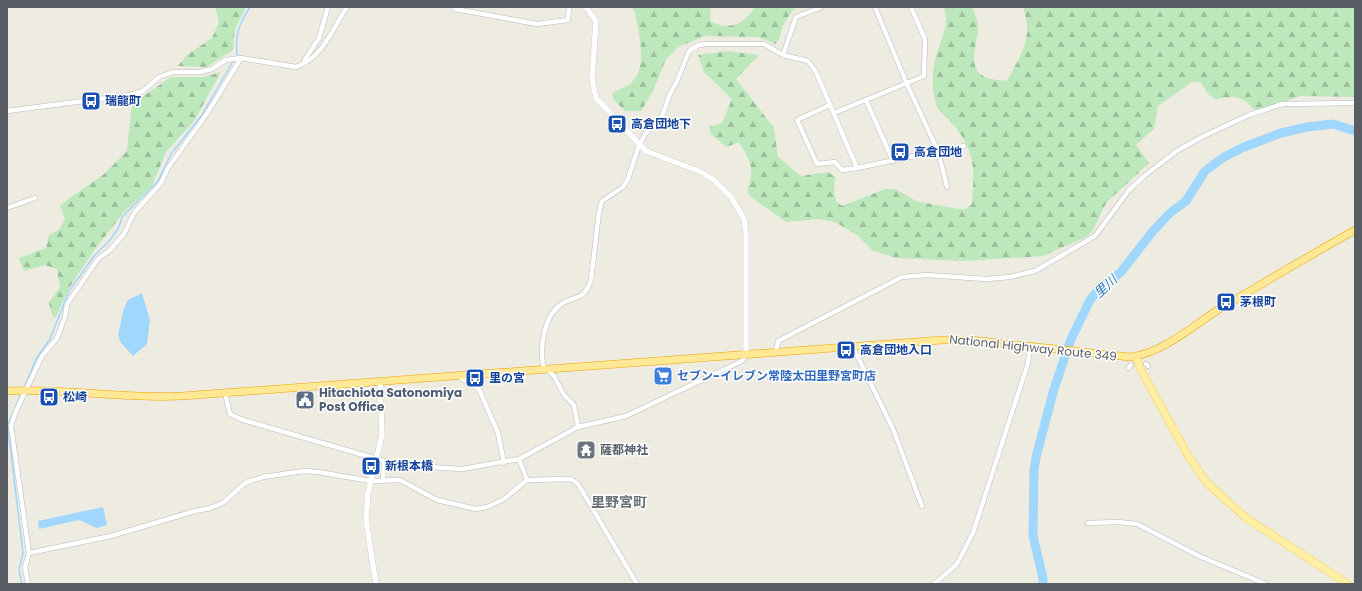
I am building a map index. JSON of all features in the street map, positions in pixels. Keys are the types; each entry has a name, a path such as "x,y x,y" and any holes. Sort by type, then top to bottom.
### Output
{"highway":[{"name":"National Highway Route 349","path":"7,392 26,390 150,398 960,339 1102,356 1136,356 1149,353 1168,343 1218,310 1355,230"}],"main road":[{"path":"1136,356 1143,373 1189,457 1216,493 1241,514 1343,583"}],"street":[{"path":"301,66 319,38 328,7"},
{"path":"7,110 130,95 143,91 159,77 173,72 200,72 212,69 226,60 240,58 296,67 301,66 323,48 347,7"},
{"path":"454,7 456,9 537,24 568,20 569,7"},
{"path":"225,393 228,408 234,417 384,461 420,467 462,469 504,463 519,459 578,427 626,416 742,360 746,354 746,233 744,219 731,197 714,180 702,172 646,151 596,98 592,79 596,22 586,7"},
{"path":"804,7 806,13"},
{"path":"783,55 793,21 796,17 822,7"},
{"path":"875,7 906,82 938,151 947,188"},
{"path":"834,113 906,82 924,76 924,39 911,7"},
{"path":"578,427 574,405 564,395 554,376 546,370 543,365 542,351 548,321 553,311 559,306 579,298 588,288 591,280 599,212 602,201 623,187 628,179 639,145 646,133 661,120 669,96 677,82 689,51 692,48 707,44 764,44 783,55 808,61 813,65 857,168"},
{"path":"28,584 25,567 29,553 11,426 16,411 42,356 57,338 65,317 67,304 98,259 110,250 124,234 134,213 161,183 168,168 208,112 240,58"},
{"path":"866,100 893,161"},
{"path":"776,352 778,341 902,277 927,275 986,279 1035,271 1095,236 1129,190 1161,162 1192,142 1249,115 1282,104 1355,103"},
{"path":"830,105 797,120 817,164 835,162 842,170 964,146"},
{"path":"7,208 35,198"},
{"path":"854,346 854,349 893,429 922,506"},
{"path":"934,584 957,564 973,533 1022,378 1034,347"},
{"path":"458,376 479,389 498,434 504,463"},
{"path":"376,584 366,520 371,481 382,436 380,382"},
{"path":"519,459 527,480"},
{"path":"383,480 384,461"},
{"path":"29,553 111,536 195,511 211,508 224,502 245,483 263,477 304,471 371,481 400,480 437,500 476,509 487,507 504,499 527,480 571,479 578,484 637,584"},
{"path":"1088,523 1118,522 1137,524 1201,557 1266,584"}],"green space":[{"path":"215,7 246,7 235,29 233,50 207,67 178,66 187,55 212,38 219,22"},
{"path":"630,7 711,7 710,21 724,26 730,26 741,22 755,7 796,7 784,23 776,44 758,37 705,36 678,47 666,59 653,91 641,111 625,111 614,100 612,93 631,83 640,68 640,39 635,11"},
{"path":"944,7 972,7 978,25 974,52 975,66 985,77 1007,81 1021,54 1026,37 1026,18 1023,7 1355,7 1355,97 1300,96 1256,112 1247,103 1239,98 1229,97 1216,99 1209,95 1200,82 1192,82 1158,106 1154,129 1136,145 1149,163 1106,203 1092,232 1086,237 1043,256 964,261 896,258 872,250 857,235 835,222 819,219 786,222 752,198 747,191 751,176 749,160 739,142 726,147 711,134 709,127 722,123 732,99 704,72 698,55 728,51 759,55 736,79 774,128 778,157 801,176 828,172 835,177 834,193 836,201 842,206 885,189 895,189 916,201 958,209 965,209 972,204 973,171 970,153 961,135 938,108 933,91 934,66 946,22"},
{"path":"221,72 194,121 166,152 152,186 123,213 93,252 69,288 56,317 53,317 49,303 60,287 57,269 45,265 24,271 19,258 46,248 49,235 59,230 65,219 60,205 103,175 127,151 132,104 171,77 203,77"}],"water":[{"path":"142,293 150,320 147,344 133,356 121,343 118,335 124,308 128,300"},
{"path":"103,507 107,525 97,528 79,520 39,529 38,521"}],"waterway":[{"path":"237,55 237,36 243,19 250,7"},
{"path":"25,386 36,359 50,339 69,291 94,256 110,240 119,227 122,217 158,181 171,154 202,115 233,61"},
{"name":"里川","path":"1043,584 1043,578 1033,536 1034,470 1036,457 1054,389 1071,339 1090,300 1099,289 1121,272 1153,231 1170,213 1186,201 1205,171 1224,157 1244,147 1281,133 1307,127 1333,124 1355,131"},
{"path":"20,396 9,422 9,437 23,553 19,569 22,584"}],"place":[{"name":"瑞龍町","path":"91,101"},
{"name":"高倉団地下","path":"617,124"},
{"name":"高倉団地","path":"900,152"},
{"name":"茅根町","path":"1226,302"},
{"name":"高倉団地入口","path":"846,350"},
{"name":"セブン-イレブン常陸太田里野宮町店","path":"663,376"},
{"name":"里の宮","path":"475,378"},
{"name":"松崎","path":"49,397"},
{"name":"Hitachiota Satonomiya Post Office","path":"305,400"},
{"name":"薩都神社","path":"586,450"},
{"name":"新根本橋","path":"371,466"}],"district":[{"name":"里野宮町","path":"619,502"}]}
